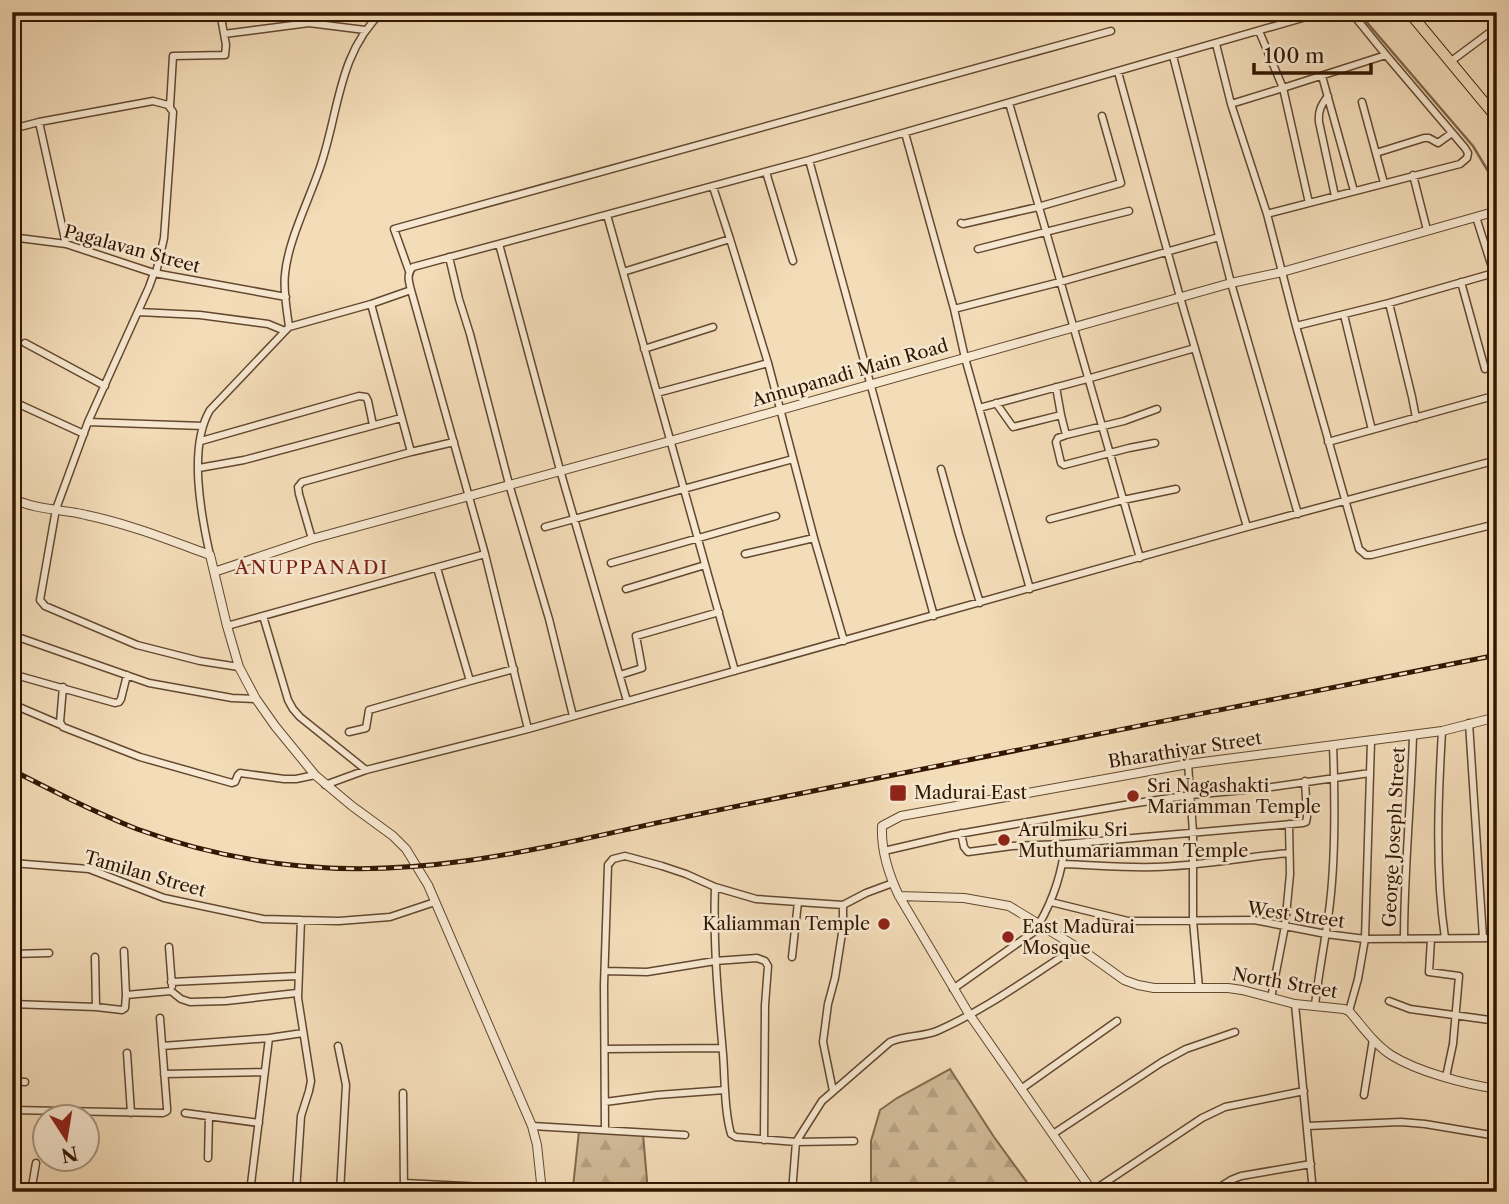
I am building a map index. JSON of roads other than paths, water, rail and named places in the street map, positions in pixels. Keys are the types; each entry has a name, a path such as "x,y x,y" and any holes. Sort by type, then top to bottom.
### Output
{"main road":[{"path":"1409,12 1497,118"}],"street":[{"path":"220,12 226,45 225,55 173,57 170,106 173,112 165,230 155,273 88,422 56,509 40,600 45,606 137,645 200,661 239,667"},
{"path":"287,329 287,263 304,207 319,172 345,68 357,42 382,12"},
{"path":"409,271 413,267 713,187 1323,12"},
{"path":"1267,214 1460,164 1467,158 1465,148 1351,12"},
{"path":"1457,12 1462,15 1470,12"},
{"path":"224,34 309,23 365,30"},
{"path":"1450,62 1497,27"},
{"path":"528,729 485,554 411,290 409,271 394,229 1111,31"},
{"path":"1259,32 1283,89 1309,203"},
{"path":"1216,44 1231,104 1267,214 1359,550 1366,555 1385,552 1496,524"},
{"path":"1231,104 1386,55"},
{"path":"1172,56 1231,283 1298,514"},
{"path":"1118,72 1247,527"},
{"path":"1322,76 1354,191"},
{"path":"1328,96 1320,106 1318,114 1335,196"},
{"path":"12,129 153,102 170,106"},
{"path":"1362,102 1384,183"},
{"path":"1009,103 1140,558"},
{"path":"961,223 1038,207 1121,183 1102,116"},
{"path":"39,122 66,244"},
{"path":"905,133 1030,589"},
{"path":"1376,153 1424,138 1438,143 1452,133"},
{"path":"809,160 934,615"},
{"path":"766,172 793,261"},
{"path":"1413,175 1427,230"},
{"path":"713,187 768,363 844,640"},
{"name":"Pagalavan Street","path":"12,210 16,233 24,240 66,244 155,273 286,298"},
{"path":"978,249 1129,211"},
{"name":"Annupanadi Main Road","path":"214,572 312,540 509,484 1497,211"},
{"path":"607,215 735,671"},
{"path":"1476,217 1497,283"},
{"path":"954,309 1219,237"},
{"path":"623,272 730,239"},
{"path":"499,244 560,470 627,701"},
{"path":"449,257 509,484 549,619 573,716"},
{"path":"1296,326 1494,273"},
{"path":"1461,282 1485,369"},
{"path":"404,1184 542,1191 532,1126 428,885 406,849 315,775 256,699 239,667 201,512 198,459 203,426 210,410 287,329 411,290"},
{"path":"1389,303 1416,418"},
{"path":"372,304 411,452"},
{"path":"138,312 200,315 287,329"},
{"path":"1344,314 1371,430"},
{"path":"644,349 713,327"},
{"path":"24,343 104,386"},
{"path":"979,408 1195,348"},
{"path":"657,393 768,363"},
{"path":"1056,387 1066,435"},
{"path":"1328,442 1497,395"},
{"path":"201,440 359,396 366,397 368,401 373,425"},
{"path":"12,401 84,434"},
{"path":"996,403 1013,427 1061,415"},
{"path":"1155,443 1064,465 1061,463 1056,442 1058,438 1066,435 1124,421 1157,409"},
{"path":"199,468 244,460 401,418"},
{"path":"88,422 203,426"},
{"path":"312,540 299,494 298,486 302,482 454,442"},
{"path":"545,527 793,459"},
{"path":"325,785 366,771 528,729 1247,527 1497,460"},
{"path":"941,469 980,603"},
{"path":"1050,519 1176,489"},
{"path":"12,498 27,505 84,514 148,532 210,555"},
{"path":"611,563 776,516"},
{"path":"745,554 814,538"},
{"path":"227,626 485,554"},
{"path":"626,589 705,565"},
{"path":"438,568 470,681"},
{"path":"620,675 642,668 636,636 719,612"},
{"path":"263,616 293,709 366,771"},
{"path":"12,635 149,683 232,698 256,699"},
{"path":"349,732 366,728 368,712 372,708 514,669"},
{"path":"12,674 115,703 119,702 127,676"},
{"path":"61,725 63,687"},
{"path":"12,704 64,728 140,757 232,783 240,773 284,779 315,775"},
{"name":"Bharathiyar Street","path":"884,851 882,826 901,816 1188,764 1413,736 1497,717"},
{"path":"1469,723 1483,938"},
{"path":"1442,731 1438,870 1444,938"},
{"name":"George Joseph Street","path":"1404,939 1404,888 1413,736"},
{"path":"1349,1011 1365,939 1371,741"},
{"path":"1315,1005 1332,880 1333,745"},
{"path":"1188,764 1193,832 1193,921 1199,988"},
{"path":"1304,1091 1225,1107 1202,1118 1092,1192 953,989 899,896 884,851 961,833 1191,795 1370,773"},
{"path":"961,833 968,852 1012,846 1065,844 1303,823 1307,820 1305,781"},
{"path":"1271,998 1285,926 1290,874 1289,824"},
{"path":"953,989 1040,925 1051,902 1063,864 1065,844"},
{"path":"1063,864 1123,867 1192,865 1289,853"},
{"path":"605,1130 605,971 608,865 612,859 625,856 662,866 715,887 756,899 844,905 866,892 893,883"},
{"name":"Tamilan Street","path":"12,863 89,869 164,898 263,919 339,920 390,917 435,902"},
{"path":"715,887 715,961 731,1134 736,1137 796,1142 854,1141"},
{"name":"North Street","path":"899,896 964,898 987,901 1017,910 1124,979 1138,985 1154,988 1228,988 1295,1004 1344,1009 1391,1055 1417,1068 1497,1089"},
{"path":"792,957 798,902"},
{"name":"West Street","path":"1051,902 1128,921 1254,920 1365,939 1497,938"},
{"path":"834,1091 823,1042 843,928 844,905"},
{"path":"296,1192 302,1116 311,1080 298,993 300,920"},
{"path":"1431,939 1429,972 1459,976 1457,1016 1446,1077"},
{"path":"169,947 171,991"},
{"path":"792,1192 796,1142 822,1101 890,1042 902,1037 936,1032 1077,947"},
{"path":"12,1004 122,1010 125,1008 126,995 124,951"},
{"path":"12,954 50,953"},
{"path":"95,957 96,1007"},
{"path":"605,971 647,972 715,961 757,958 765,961 768,966 765,1005 764,1140"},
{"path":"171,982 298,976"},
{"path":"126,995 171,991 190,1002 298,993"},
{"path":"1389,1001 1410,1009 1497,1021"},
{"path":"1295,1004 1313,1192"},
{"path":"12,1110 131,1113 167,1111 160,1018"},
{"path":"1021,1089 1117,1021"},
{"path":"1054,1134 1174,1055 1235,1032"},
{"path":"162,1045 303,1033"},
{"path":"258,1192 251,1184 269,1038"},
{"path":"1364,1095 1373,1039"},
{"path":"338,1046 346,1085 340,1192"},
{"path":"605,1049 722,1048"},
{"path":"127,1053 131,1113"},
{"path":"164,1073 264,1072"},
{"path":"12,1081 25,1082"},
{"path":"605,1102 726,1090"},
{"path":"403,1093 404,1192"},
{"path":"185,1113 258,1123"},
{"path":"208,1158 209,1116"},
{"path":"1307,1126 1401,1122 1497,1136"},
{"path":"532,1126 685,1135"},
{"path":"1212,1192 1241,1176 1311,1164"},
{"path":"32,1192 35,1172"}],"waterway":[{"path":"1358,12 1473,146 1497,186"}],"railway":[{"path":"12,770 137,829 218,853 259,861 344,869 428,865 551,846 872,779 1497,655"}],"place":[{"name":"Madurai East","path":"898,793"},
{"name":"Sri Nagashakti Mariamman Temple","path":"1133,796"},
{"name":"Arulmiku Sri Muthumariamman Temple","path":"1004,840"},
{"name":"Kaliamman Temple","path":"884,924"},
{"name":"East Madurai Mosque","path":"1008,937"}],"district":[{"name":"ANUPPANADI","path":"312,567"}]}
